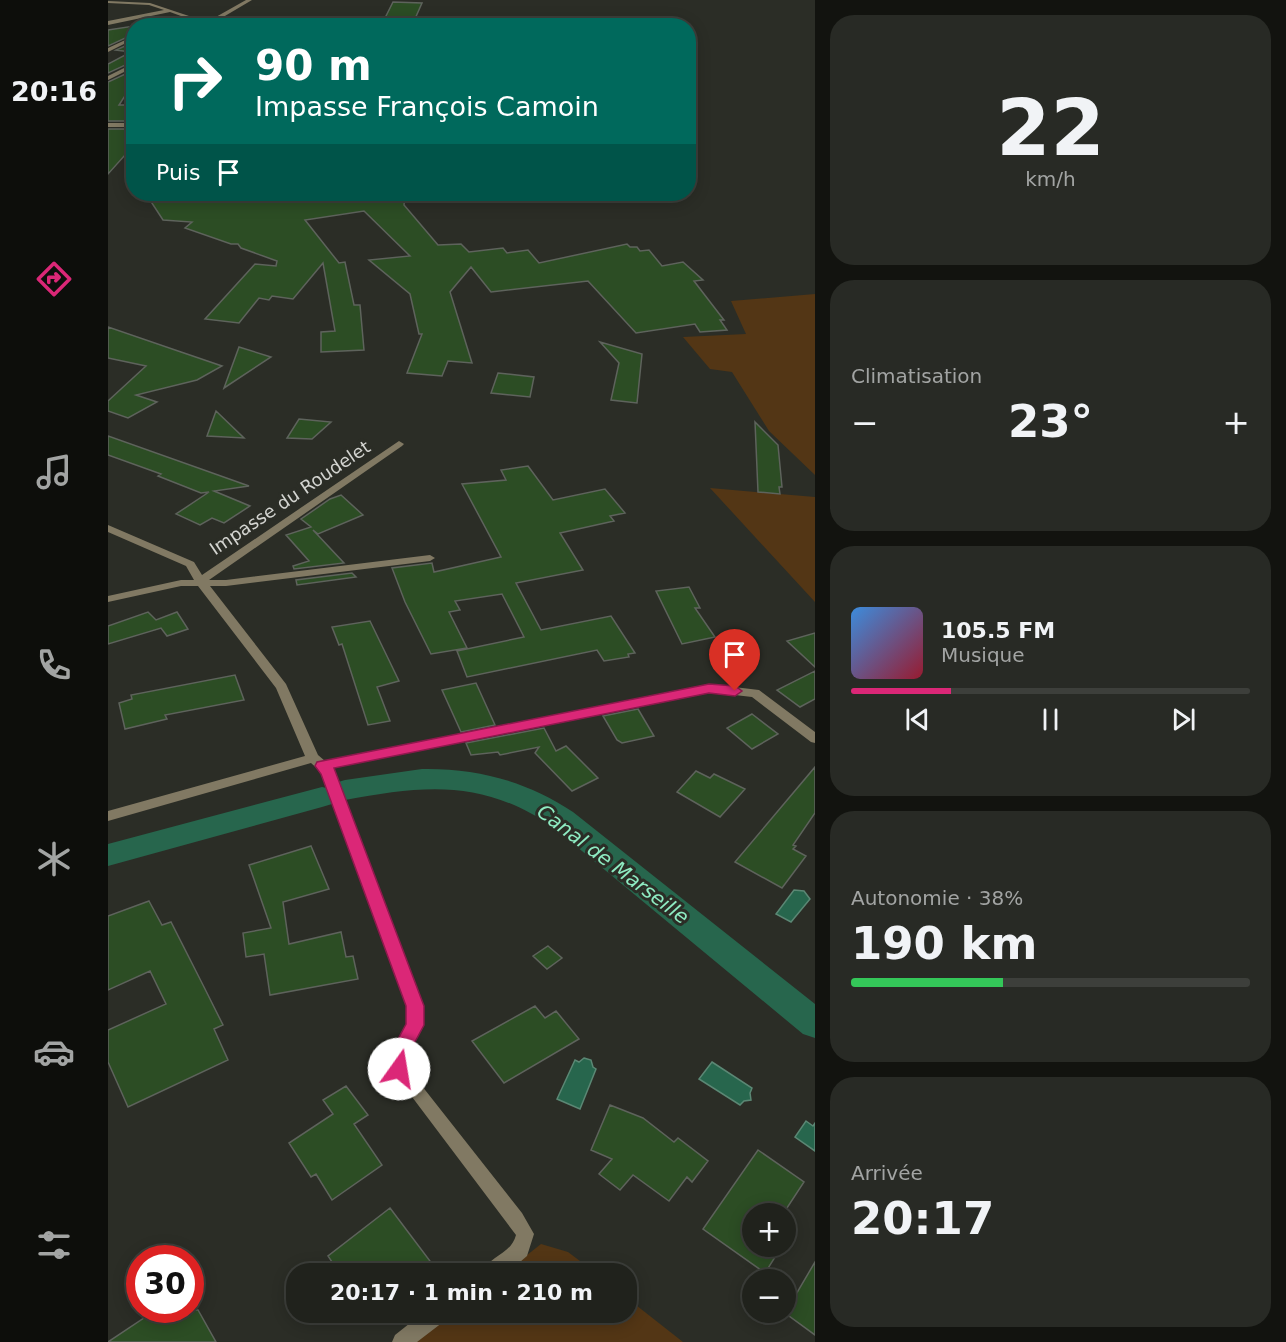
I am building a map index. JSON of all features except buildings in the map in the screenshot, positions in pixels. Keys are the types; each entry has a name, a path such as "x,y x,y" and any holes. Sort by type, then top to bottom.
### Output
{"street":[{"path":"216,18 249,0"},
{"path":"108,2 145,3 190,18"},
{"path":"132,18 171,10"},
{"path":"108,23 126,19"},
{"path":"108,50 126,41"},
{"path":"108,78 126,69"},
{"path":"108,125 126,125"},
{"name":"Impasse du Roudelet","path":"200,581 399,444"},
{"path":"108,528 190,564 200,581 282,687 341,805 415,1006 415,1025 398,1056 399,1069 516,1219 525,1234 521,1250 504,1263"},
{"path":"108,599 181,583 226,582 430,558"},
{"path":"108,816 321,765 709,688 755,693 815,739"},
{"path":"402,1342 426,1323"}],"shaded area":[{"path":"815,294 815,475 769,431 732,372 710,369 683,337 746,334 731,301"},
{"path":"710,488 815,497 815,602"},
{"path":"794,890 804,891 810,899 791,922 776,914"},
{"path":"584,1058 591,1060 596,1069 580,1109 557,1099 575,1060 579,1062"},
{"path":"712,1062 752,1088 751,1100 744,1101 740,1105 699,1079"},
{"path":"806,1121 813,1126 815,1123 815,1151 795,1137"},
{"path":"541,1244 568,1252 583,1263 517,1263"},
{"path":"637,1306 683,1342 415,1342 440,1323 637,1323"}],"waterway":[{"name":"Canal de Marseille","path":"345,790 422,779 459,780 498,787 532,800 578,831 815,1024"},
{"name":"Canal de Marseille","path":"108,855 322,797"}],"route":[{"path":"399,1069 398,1056 415,1025 415,1006 328,771 322,766 709,688 735,691"}]}
